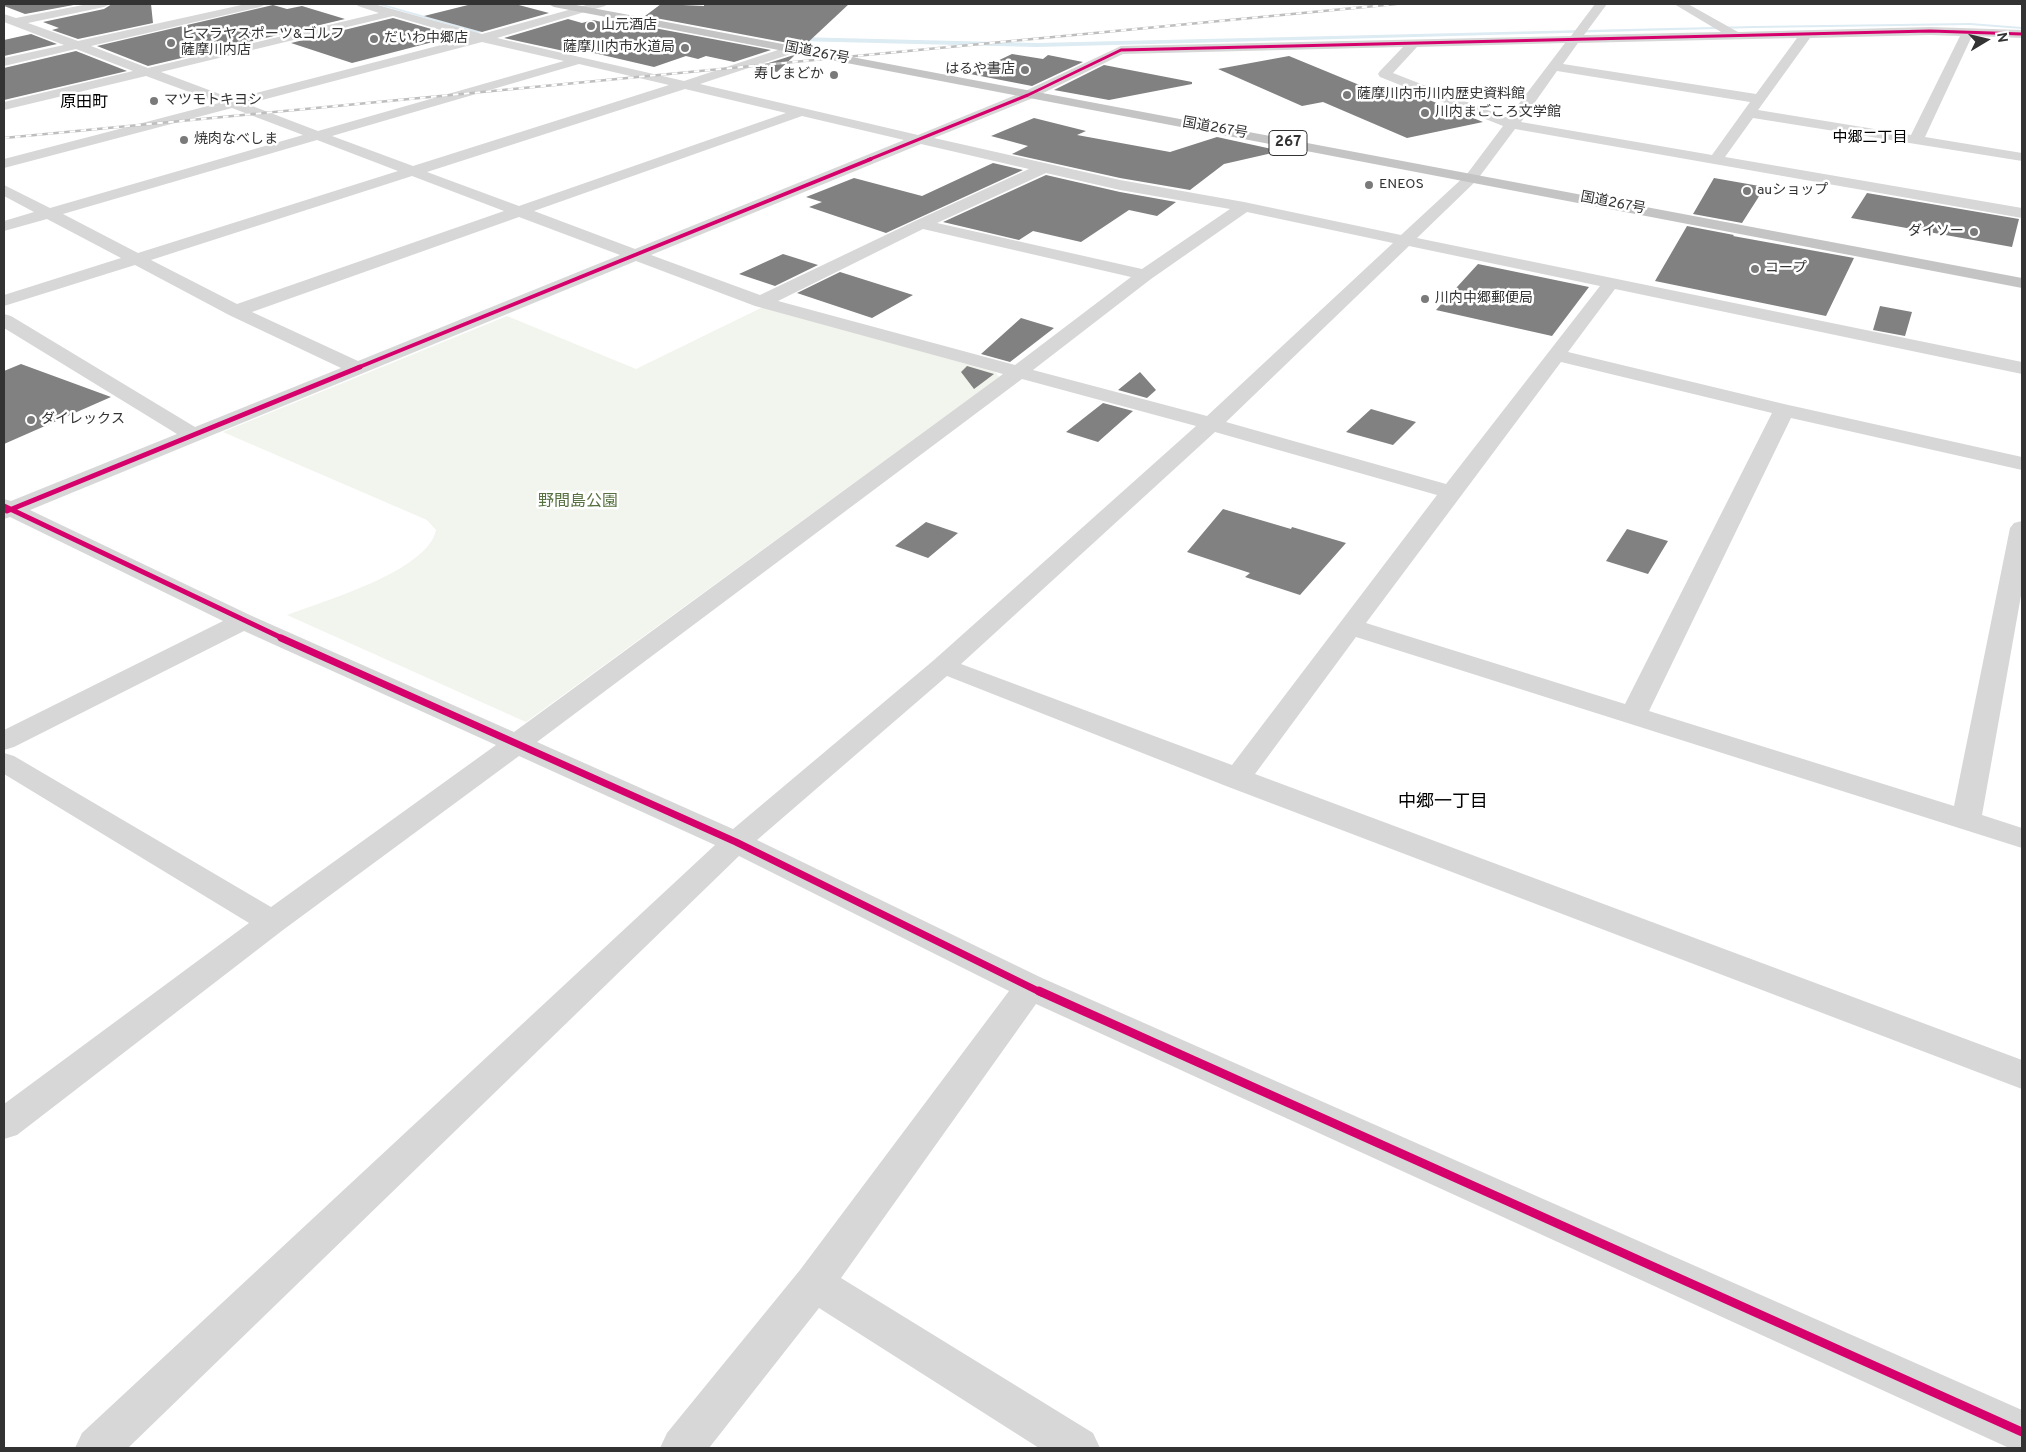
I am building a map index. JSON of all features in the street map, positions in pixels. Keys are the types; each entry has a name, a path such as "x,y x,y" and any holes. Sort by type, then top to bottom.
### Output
{"highway":[{"name":"国道267号","path":"554,4 1028,95 1472,177 2022,284"}],"street":[{"path":"8,22 104,4"},
{"path":"4,62 260,4"},
{"path":"362,4 482,38 578,61 804,111 1120,185 1244,207 1404,239 2022,368"},
{"path":"4,164 482,38 601,4"},
{"path":"97,1448 736,842 944,666 1211,424 1404,239 1472,177 1601,4"},
{"path":"1680,4 1723,28"},
{"path":"4,106 393,12"},
{"path":"1681,21 1723,28"},
{"path":"8,22 321,136 761,302 1211,424 1450,492"},
{"path":"1580,32 1604,24"},
{"path":"6,509 194,435 1028,95 1121,50 1414,43 1580,32 1723,28 1808,33 1968,31 2022,34"},
{"path":"1916,140 1968,31"},
{"path":"1716,159 1808,33"},
{"path":"1414,43 1385,74 1510,124 2022,213"},
{"path":"4,301 793,49"},
{"path":"4,226 578,61"},
{"path":"1554,67 1760,98"},
{"path":"236,311 804,111"},
{"path":"1749,114 2022,157"},
{"path":"761,302 921,224 1044,168"},
{"path":"4,190 236,311 357,368"},
{"path":"4,1124 272,922 516,744 1018,372 1144,276 1244,207"},
{"path":"921,224 1144,276"},
{"path":"1236,779 1450,492 1558,355 1611,283"},
{"path":"4,320 194,435"},
{"path":"1558,355 1784,410 2022,463"},
{"path":"1633,716 1784,410"},
{"path":"6,509 243,621 736,842 1030,987 2022,1432"},
{"path":"1966,819 2022,528"},
{"path":"4,741 243,621"},
{"path":"1351,627 2022,838"},
{"path":"944,666 1236,779 2022,1075"},
{"path":"4,762 272,922"},
{"path":"682,1448 814,1283 1030,987"},
{"path":"814,1283 1078,1448"}],"green space":[{"name":"野間島公園","path":"763,307 995,372 999,377 526,722 287,615 348,593 395,571 415,559 429,545 436,530 427,520 223,432 507,316 636,369"}],"building":[{"path":"4,4 79,4 25,14 4,6"},
{"path":"112,4 151,4 153,23 78,39 52,30 59,28 43,22 104,9"},
{"path":"472,4 515,4 549,13 482,32 424,16"},
{"path":"661,4 704,6 704,4 849,4 804,46 645,16"},
{"path":"273,5 287,9 302,6 345,19 148,66 97,46"},
{"name":"だいわ中郷店","path":"393,18 456,36 352,63 291,43"},
{"path":"568,19 582,23 593,20 628,28 633,24 771,50 734,62 706,56 698,59 686,56 654,67 581,50 573,53 504,38"},
{"path":"31,34 57,44 4,56 4,40"},
{"path":"76,51 127,71 4,100 4,68"},
{"name":"はるや書店","path":"1012,54 1043,59 1048,55 1083,62 1032,86 970,74"},
{"path":"794,55 777,72 756,67"},
{"name":"薩摩川内市川内歴史資料館","path":"1289,56 1374,91 1395,86 1483,122 1407,138 1323,102 1302,106 1218,69"},
{"path":"1104,65 1192,82 1192,84 1109,100 1054,90"},
{"path":"1034,118 1086,131 1077,135 1170,152 1217,137 1281,151 1224,164 1190,190 1120,178 1012,154 1028,146 991,136"},
{"path":"993,163 1023,170 886,233 809,207 822,202 806,197 854,178 922,196"},
{"path":"1046,175 1120,192 1176,202 1157,216 1129,210 1081,242 1033,231 1019,240 943,222"},
{"path":"1714,178 1765,187 1742,223 1693,214"},
{"name":"ダイソー","path":"1867,193 2019,219 2012,247 1851,218"},
{"name":"コープ","path":"1687,226 1854,258 1826,316 1655,281"},
{"path":"783,254 818,265 775,286 739,274"},
{"path":"1478,264 1589,287 1552,336 1436,310"},
{"path":"840,272 913,295 872,318 797,293"},
{"path":"1880,306 1912,312 1905,336 1873,330"},
{"path":"1021,318 1054,328 1010,362 981,354"},
{"name":"ダイレックス","path":"21,364 111,397 4,444 4,371"},
{"path":"967,366 994,374 974,389 961,372"},
{"path":"1140,372 1156,390 1147,398 1118,390"},
{"path":"1103,403 1133,411 1098,442 1066,432"},
{"path":"1371,409 1416,422 1393,445 1346,432"},
{"path":"1223,509 1346,543 1300,595 1245,577 1250,573 1187,552"},
{"path":"926,522 958,533 928,558 895,546"},
{"path":"1627,529 1668,541 1648,574 1606,561"}],"waterway":[{"path":"378,4 479,32"},
{"path":"797,39 1037,45 1754,27 1970,24 2022,28"}],"railway":[{"path":"4,138 1396,4"}],"cycle path":[{"path":"7,511 1028,95 1121,50 1930,31 2022,34"},
{"path":"4,506 243,621 736,842 1030,987 2022,1432"}],"place":[{"name":"山元酒店","path":"591,26"},
{"name":"だいわ中郷店","path":"374,39"},
{"name":"ヒマラヤスポーツ&ゴルフ 薩摩川内店","path":"171,43"},
{"name":"薩摩川内市水道局","path":"685,48"},
{"name":"はるや書店","path":"1025,70"},
{"name":"寿しまどか","path":"834,75"},
{"name":"薩摩川内市川内歴史資料館","path":"1347,95"},
{"name":"マツモトキヨシ","path":"154,101"},
{"name":"川内まごころ文学館","path":"1425,113"},
{"name":"焼肉なべしま","path":"184,140"},
{"name":"ENEOS","path":"1369,185"},
{"name":"auショップ","path":"1747,191"},
{"name":"ダイソー","path":"1974,232"},
{"name":"コープ","path":"1755,269"},
{"name":"川内中郷郵便局","path":"1425,299"},
{"name":"ダイレックス","path":"31,420"}],"district":[{"name":"原田町","path":"84,104"},
{"name":"中郷二丁目","path":"1870,139"},
{"name":"中郷一丁目","path":"1443,803"}]}
